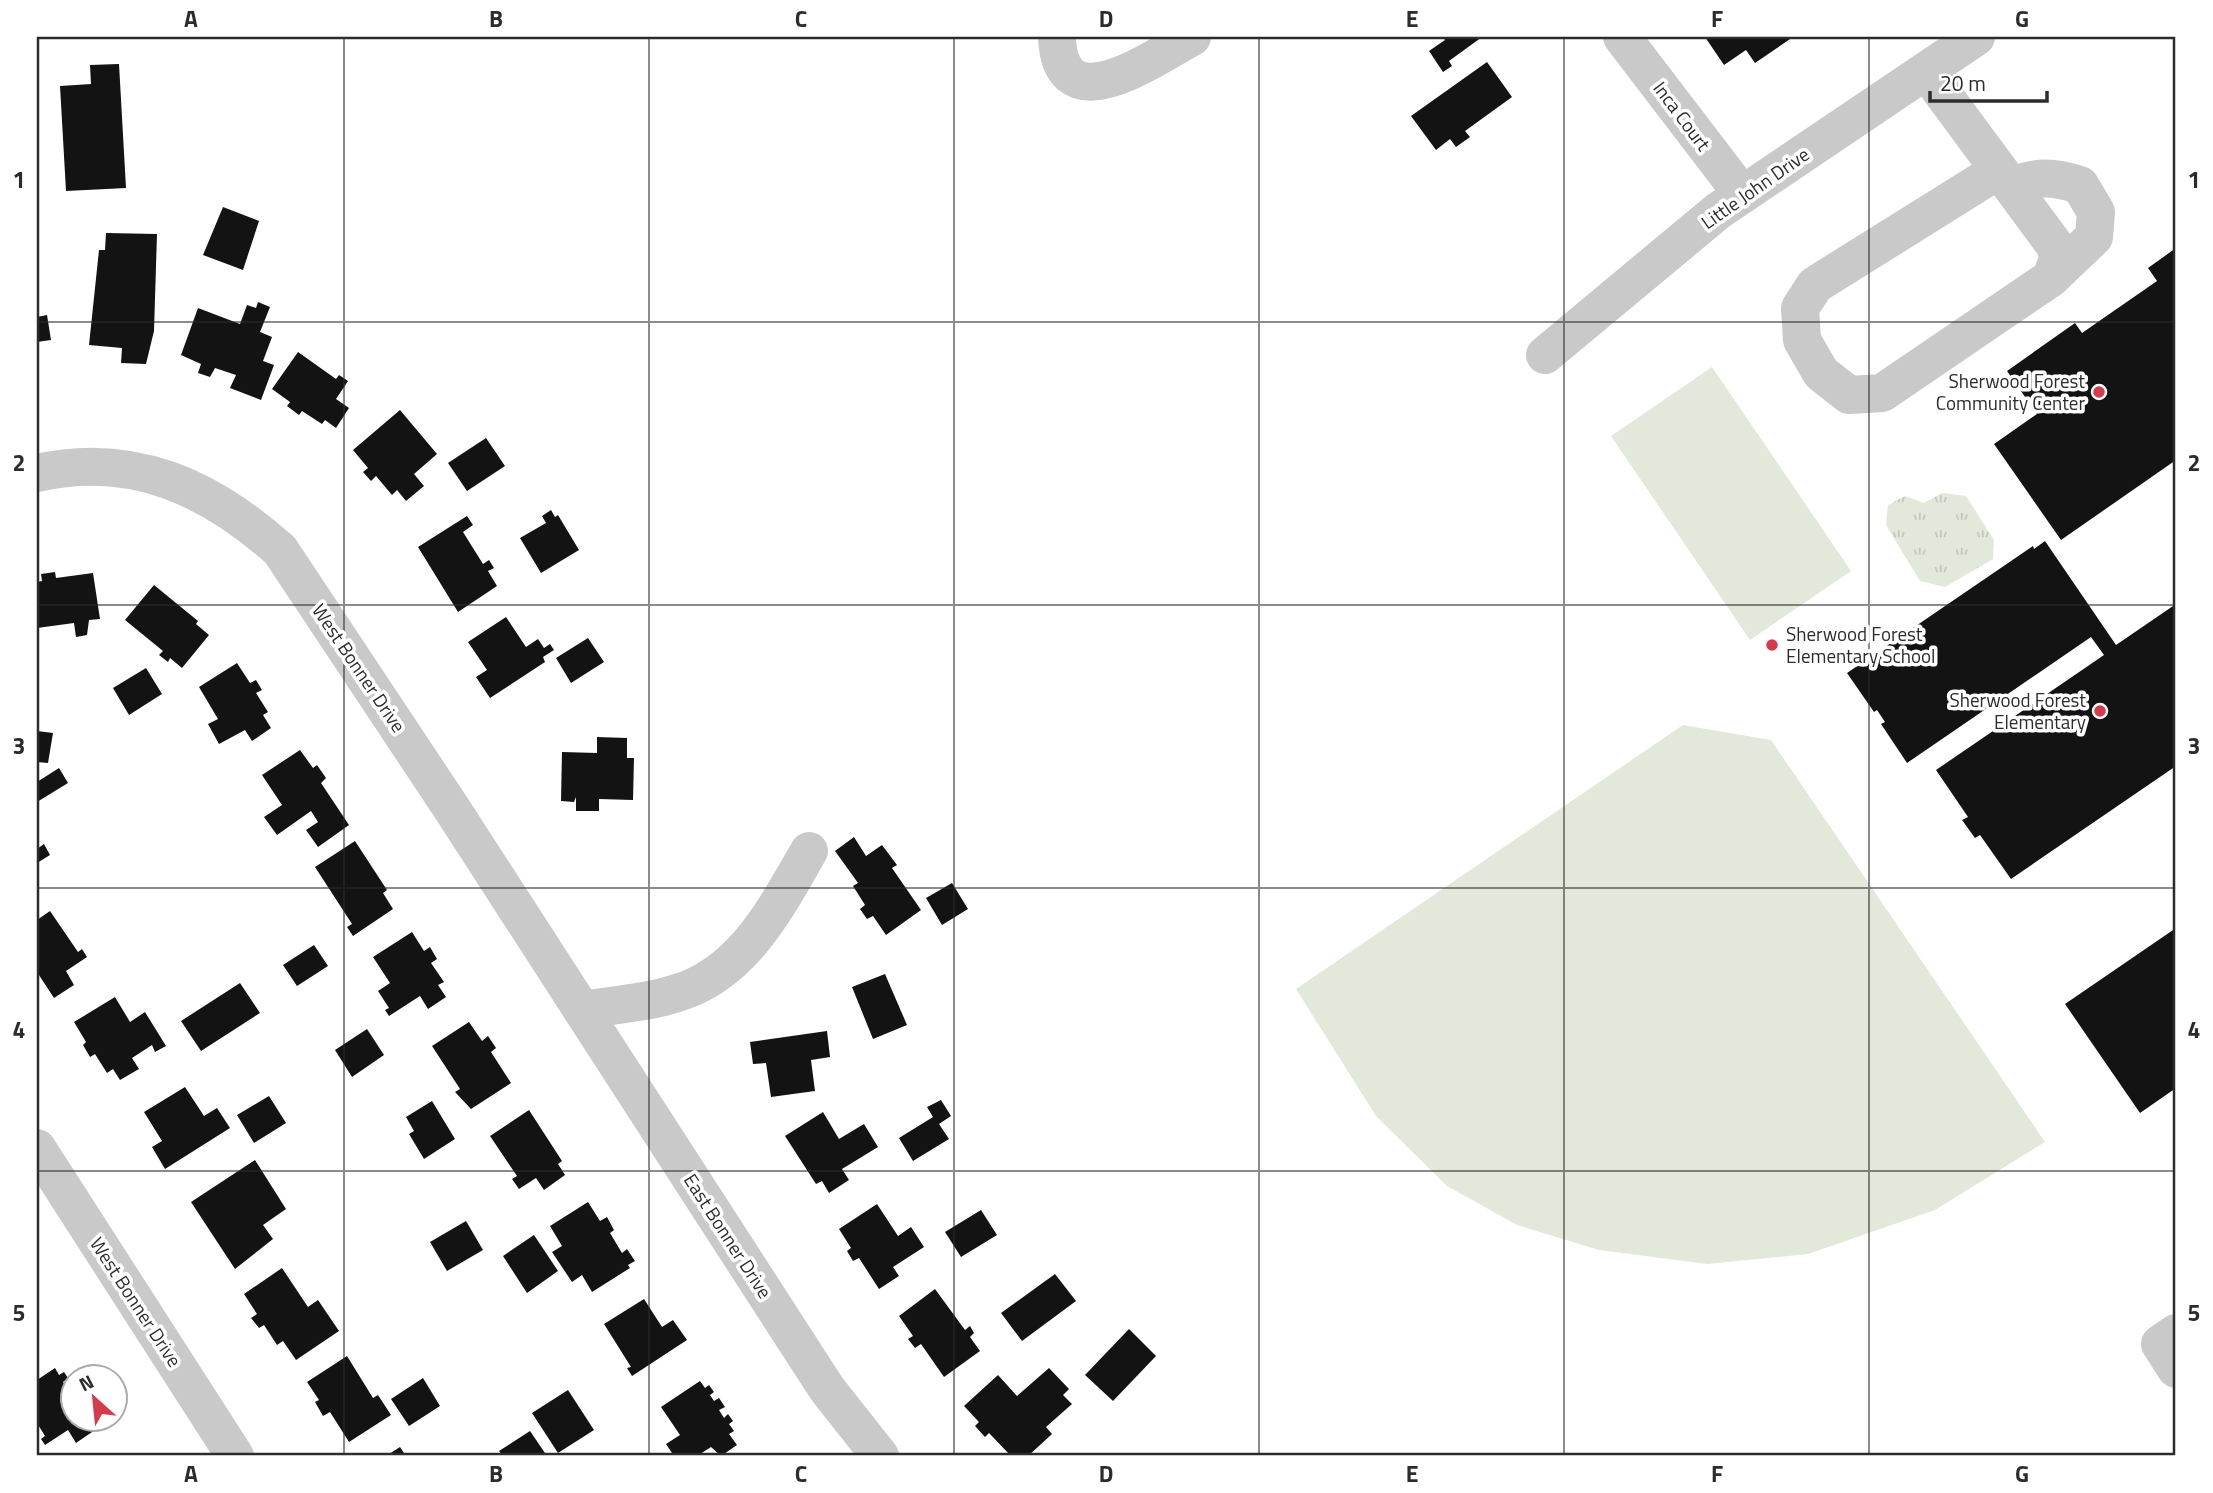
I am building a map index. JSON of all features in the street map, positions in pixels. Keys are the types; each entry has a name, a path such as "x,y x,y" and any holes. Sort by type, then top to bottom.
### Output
{"street":[{"path":"1057,37 1058,57 1069,73 1086,82 1106,83 1192,37"},
{"name":"Inca Court","path":"1622,37 1742,194"},
{"name":"Little John Drive","path":"1545,355 1742,194 1976,37"},
{"path":"1926,71 2056,247 2058,260 2051,278"},
{"path":"2006,179 2060,179 2080,184 2096,212 2094,237 2051,278 1882,393 1849,395 1821,373 1802,340 1800,308 1815,285 2006,179"},
{"name":"West Bonner Drive","path":"37,472 104,467 153,475 200,492 222,504 243,517 280,550 582,1010"},
{"path":"582,1010 678,993 718,973 741,953 772,915 809,851"},
{"name":"East Bonner Drive","path":"582,1010 827,1389 880,1456"},
{"name":"West Bonner Drive","path":"37,1148 235,1456"},
{"path":"2176,1333 2160,1344 2176,1368"}],"green space":[{"path":"1712,367 1851,571 1750,640 1611,436"},
{"path":"1942,493 1966,496 1994,540 1993,559 1945,587 1920,581 1886,525 1888,505 1905,496 1924,503"},
{"path":"1683,725 1771,740 2045,1142 1935,1210 1808,1254 1707,1264 1599,1250 1517,1225 1447,1186 1376,1116 1296,989"}],"building":[{"path":"1443,37 1482,37 1449,61 1452,66 1443,72 1429,51 1445,40"},
{"path":"1705,37 1793,37 1755,63 1746,50 1724,65"},
{"path":"1487,62 1512,97 1465,131 1470,137 1456,147 1450,139 1436,150 1411,116"},
{"path":"119,64 126,188 66,191 60,86 91,84 90,65"},
{"path":"223,207 259,221 243,270 203,255"},
{"path":"106,233 157,234 154,331 146,364 121,363 122,348 89,345 99,250 105,250"},
{"name":"Sherwood Forest Community Center","path":"2176,248 2176,460 2061,540 1994,444 2037,414 2007,371 2075,323 2082,333 2157,281 2148,268"},
{"path":"258,302 270,307 260,332 272,337 263,361 274,365 261,400 230,388 236,375 215,368 210,377 198,373 201,364 181,355 198,308 240,324 247,305 256,308"},
{"path":"47,315 51,340 37,342 37,317"},
{"path":"298,352 336,379 339,375 348,381 336,399 349,408 336,428 325,420 322,424 302,411 299,415 287,406 290,402 272,389"},
{"path":"400,410 437,454 414,474 424,486 406,501 397,490 392,495 376,476 371,481 363,472 368,468 353,450"},
{"path":"486,438 505,466 467,491 448,463"},
{"path":"551,510 555,517 558,515 579,550 541,573 520,538 546,523 542,516"},
{"path":"467,516 473,525 463,532 483,564 489,560 494,568 488,571 497,586 458,612 418,547"},
{"name":"Sherwood Forest Elementary","path":"2045,541 2116,645 2176,604 2176,766 2011,879 1980,835 1975,838 1962,820 1968,817 1936,770 2104,655 2091,637 1907,763 1881,724 1885,722 1877,710 1874,712 1847,673 2033,546 2034,549"},
{"path":"55,572 56,578 93,573 100,619 89,620 87,635 76,637 74,623 37,628 37,582 42,581 41,574"},
{"path":"154,585 198,621 196,624 209,635 182,668 170,658 168,662 159,655 163,651 125,620"},
{"path":"506,617 526,647 538,639 544,648 550,644 554,650 543,657 545,662 490,698 476,677 487,670 468,642"},
{"path":"588,638 604,662 571,683 556,658"},
{"path":"237,663 250,683 256,680 262,690 256,693 268,712 263,715 271,728 252,741 245,730 219,744 208,724 218,719 199,687"},
{"path":"146,668 162,694 129,715 113,688"},
{"path":"37,731 53,733 48,763 37,762"},
{"path":"597,737 627,738 627,758 634,758 633,800 599,799 599,811 576,811 576,797 574,802 561,801 562,752 597,753"},
{"path":"300,750 313,768 317,765 326,778 321,783 349,825 318,847 306,830 318,822 311,811 277,835 264,817 282,805 262,775"},
{"path":"59,768 68,783 37,802 37,782"},
{"path":"854,837 866,856 882,845 897,865 892,868 921,910 886,935 873,916 867,919 860,909 865,905 853,886 858,883 835,851"},
{"path":"355,841 387,890 383,893 393,909 353,936 347,927 352,924 315,867"},
{"path":"44,844 50,855 37,863 37,849"},
{"path":"952,883 968,909 942,925 926,898"},
{"path":"50,911 78,952 82,949 87,957 66,971 74,985 54,998 37,972 37,920"},
{"path":"2176,928 2176,1088 2140,1113 2065,1004"},
{"path":"412,932 424,951 430,947 437,959 431,963 444,982 438,985 446,997 428,1009 420,996 389,1016 385,1010 389,1008 378,991 390,983 373,957"},
{"path":"314,945 328,966 297,986 283,965"},
{"path":"885,974 907,1025 873,1039 852,987"},
{"path":"240,983 260,1013 201,1051 181,1021"},
{"path":"115,997 130,1022 145,1012 166,1046 155,1052 152,1045 132,1058 139,1069 120,1080 113,1069 107,1073 95,1054 90,1057 83,1045 86,1042 74,1022"},
{"path":"469,1022 482,1041 488,1036 496,1048 491,1052 511,1083 471,1109 455,1092 460,1089 432,1046"},
{"path":"367,1029 384,1055 352,1077 335,1050"},
{"path":"827,1031 830,1057 811,1060 815,1091 771,1097 766,1063 753,1064 750,1042"},
{"path":"185,1087 204,1116 217,1108 230,1128 165,1169 152,1147 162,1141 144,1112"},
{"path":"269,1096 286,1123 254,1143 237,1115"},
{"path":"941,1100 951,1116 939,1124 949,1139 913,1161 899,1138 933,1117 927,1107"},
{"path":"432,1101 455,1139 424,1159 409,1134 414,1131 406,1117"},
{"path":"529,1110 562,1161 558,1164 565,1175 544,1190 536,1178 519,1189 512,1179 517,1176 490,1136"},
{"path":"823,1112 839,1139 864,1124 878,1147 842,1169 849,1180 829,1193 822,1181 816,1184 785,1136"},
{"path":"255,1160 286,1209 263,1225 273,1239 235,1269 191,1202"},
{"path":"588,1202 600,1221 607,1217 614,1230 610,1233 622,1253 627,1249 635,1261 628,1265 630,1268 592,1292 582,1275 572,1282 552,1252 562,1246 550,1226"},
{"path":"877,1204 898,1236 911,1227 924,1247 893,1267 899,1276 879,1289 859,1258 853,1261 847,1251 851,1248 839,1229"},
{"path":"981,1210 997,1235 961,1257 945,1232"},
{"path":"466,1221 483,1250 447,1271 430,1242"},
{"path":"534,1235 558,1271 527,1293 503,1256"},
{"path":"282,1268 308,1307 318,1300 339,1331 296,1360 283,1341 277,1345 264,1325 259,1328 251,1318 257,1314 244,1294"},
{"path":"1055,1274 1076,1301 1022,1341 1001,1313"},
{"path":"935,1289 965,1330 970,1326 974,1333 970,1337 980,1351 944,1377 921,1344 915,1348 908,1339 913,1336 899,1316"},
{"path":"644,1299 662,1327 673,1320 687,1340 632,1376 627,1368 631,1367 604,1324"},
{"path":"1129,1329 1156,1356 1113,1401 1085,1375"},
{"path":"347,1356 373,1398 378,1395 391,1415 349,1442 330,1412 323,1416 315,1402 319,1400 307,1382"},
{"path":"55,1368 60,1374 62,1434 45,1445 41,1439 45,1436 37,1423 37,1380"},
{"path":"1049,1368 1069,1389 1063,1395 1072,1404 1046,1427 1052,1434 1028,1456 1011,1456 989,1433 985,1437 975,1426 979,1422 964,1406 998,1375 1017,1396"},
{"path":"423,1378 440,1406 409,1426 391,1399"},
{"path":"700,1381 705,1388 709,1385 714,1392 710,1395 714,1401 719,1398 725,1407 719,1410 724,1418 728,1414 733,1421 729,1424 734,1431 729,1434 737,1445 721,1456 711,1447 697,1456 674,1456 666,1444 680,1435 661,1407"},
{"path":"568,1390 594,1430 558,1453 532,1413"},
{"path":"530,1431 547,1456 503,1456 499,1451"},
{"path":"70,1434 89,1434 76,1443"},
{"path":"400,1447 406,1456 386,1456"}],"place":[{"name":"Sherwood Forest Community Center","path":"2099,392"},
{"name":"Sherwood Forest Elementary School","path":"1772,645"},
{"name":"Sherwood Forest Elementary","path":"2100,711"}]}
